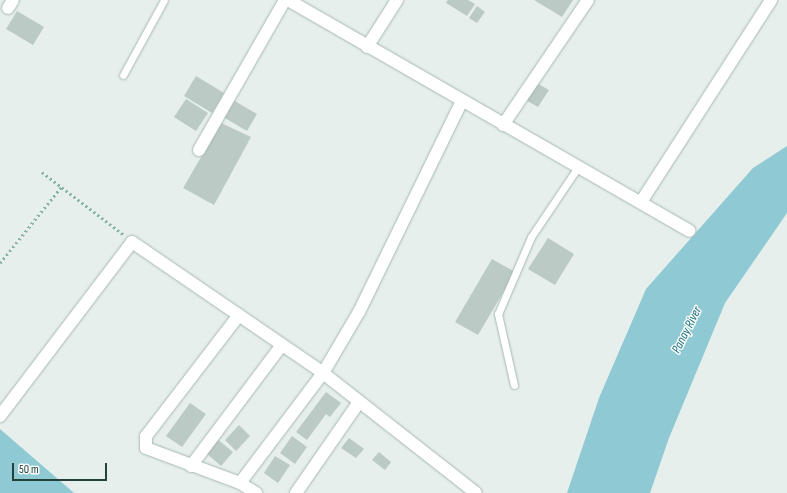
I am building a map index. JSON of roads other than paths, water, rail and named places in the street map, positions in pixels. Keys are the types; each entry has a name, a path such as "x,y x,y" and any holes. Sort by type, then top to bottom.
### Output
{"street":[{"path":"199,150 287,0 503,125 641,202 689,231"},
{"path":"367,47 397,0"},
{"path":"503,125 588,0"},
{"path":"641,202 771,0"},
{"path":"240,483 323,373 359,312 462,101"},
{"path":"0,416 132,242 323,373 476,493"},
{"path":"239,315 146,436 146,448 240,483 256,493"},
{"path":"191,466 282,345"},
{"path":"296,493 359,402"}],"lane":[{"path":"123,75 164,0"},
{"path":"514,385 498,314 531,237 578,167"}],"water":[{"name":"Panay River","path":"787,146 787,213 725,303 669,438 650,493 567,493 599,398 646,289 753,168"},
{"path":"0,429 74,493 0,493"}]}
